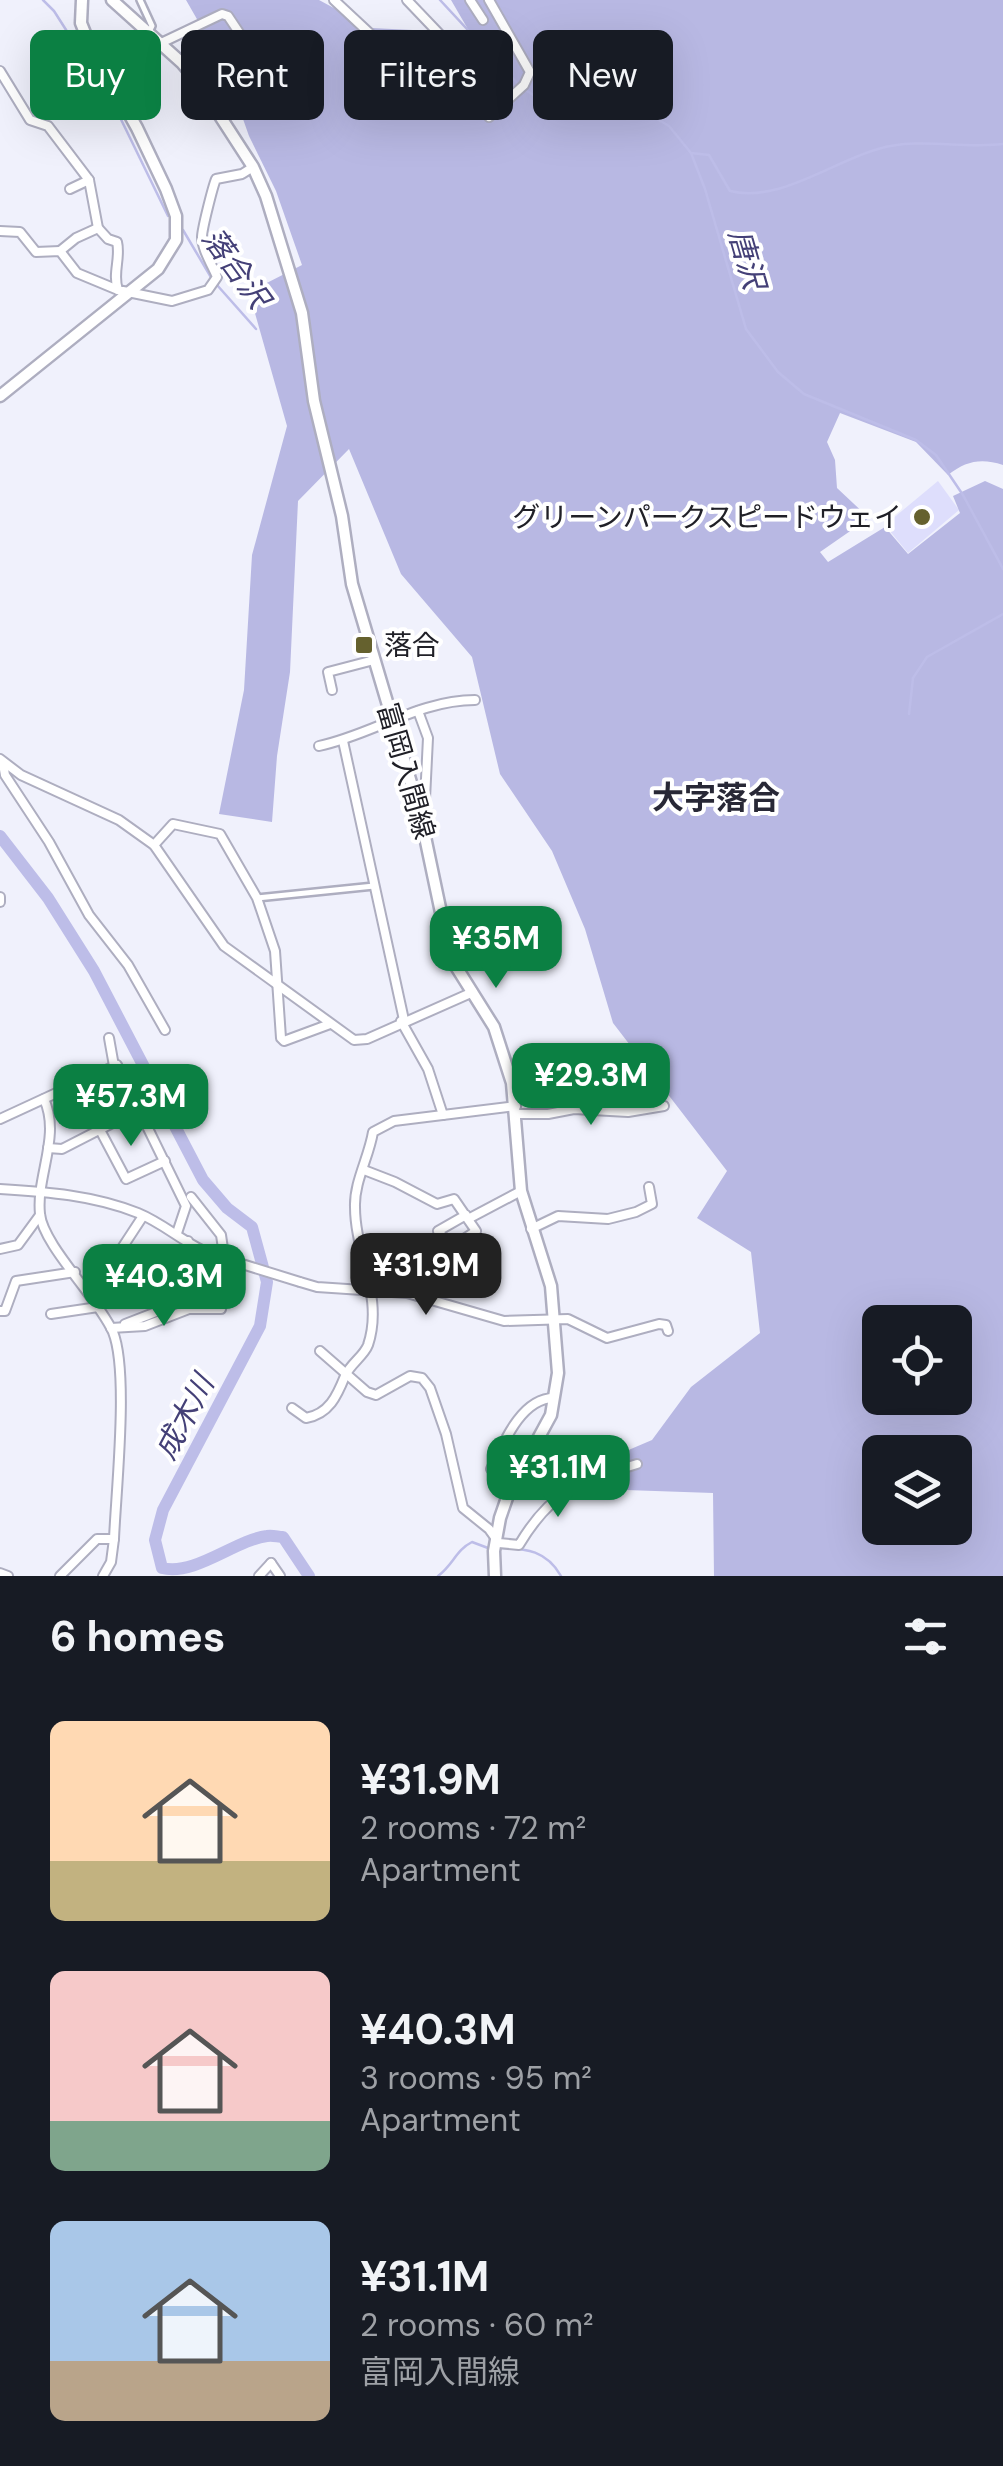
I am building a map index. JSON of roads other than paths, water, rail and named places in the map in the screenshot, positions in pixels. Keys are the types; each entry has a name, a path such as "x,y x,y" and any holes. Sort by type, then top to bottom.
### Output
{"main road":[{"path":"0,396 165,260 176,240 176,216 137,128 87,38 80,11 82,0"},
{"name":"富岡入間線","path":"112,0 146,30"},
{"name":"富岡入間線","path":"161,44 198,82 253,167 266,196 302,313 318,427 342,516 352,584 420,813 446,941 500,1044 517,1110 521,1191 547,1272 558,1373 546,1426 509,1492 495,1541 495,1576"}],"street":[{"path":"140,0 150,30"},
{"path":"334,0 380,43 427,51 457,76 470,64 408,0"},
{"path":"470,0 483,20"},
{"path":"488,0 507,30"},
{"path":"188,30 222,14 237,30"},
{"path":"513,39 530,72 513,95"},
{"path":"0,71 30,120 48,126 89,180 98,228 117,242 120,251 115,282 124,292"},
{"path":"60,251 78,273 124,292 172,300 208,290 217,276 202,236 213,184 216,179 242,174 253,167"},
{"path":"70,189 89,180"},
{"path":"0,231 20,232 36,252 60,251 98,228"},
{"path":"332,690 328,672 374,660"},
{"path":"319,746 343,741 418,711 458,700 475,700"},
{"path":"418,711 428,738 420,813"},
{"path":"343,741 402,1020 428,1069 443,1115"},
{"path":"1,763 119,820 154,846 215,937 358,1042 473,992"},
{"path":"1,763 89,916 128,965 165,1030"},
{"path":"154,846 173,824 214,831 232,851 257,898 275,951 277,1016 284,1041 330,1024"},
{"path":"257,898 376,886"},
{"path":"109,1038 114,1066 140,1109 186,1206 177,1233"},
{"path":"0,1119 114,1066"},
{"path":"44,1099 50,1122 40,1215 49,1235 111,1328 120,1357 114,1539 111,1562 104,1576"},
{"path":"292,1408 306,1418 319,1416 342,1390 346,1374 367,1347 373,1292 359,1242 354,1205 373,1132 380,1126 443,1115 517,1110 548,1114 574,1109 628,1112 664,1106"},
{"path":"48,1148 62,1149 140,1109"},
{"path":"100,1130 126,1179 165,1161"},
{"path":"364,1170 437,1204 454,1199 467,1217 476,1232 452,1247 438,1231 467,1217 521,1191"},
{"path":"0,1188 63,1192 143,1216 213,1255 318,1288 407,1293 504,1322 568,1319 606,1338 659,1324 666,1325 668,1330"},
{"path":"531,1229 558,1216 608,1219 636,1212 652,1204 649,1188"},
{"path":"111,1328 145,1326 188,1308 221,1309 227,1271 221,1235 192,1197"},
{"path":"0,1249 18,1245 40,1215"},
{"path":"98,1307 106,1292 106,1265 143,1216"},
{"path":"188,1242 188,1254 227,1271"},
{"path":"0,1311 5,1311 16,1282 75,1272"},
{"path":"111,1328 156,1312 158,1306 150,1295"},
{"path":"51,1314 98,1307"},
{"path":"320,1351 367,1392 376,1395 410,1376 422,1378 430,1388 446,1434 463,1508 489,1529 495,1541 519,1545 539,1512 564,1493 603,1474 637,1464"},
{"path":"491,1470 513,1426 535,1405 555,1398"},
{"path":"60,1576 98,1539 114,1539"},
{"path":"258,1576 271,1563"},
{"path":"271,1563 272,1576"},
{"path":"271,1563 280,1576"},
{"path":"0,1573 8,1576"}],"waterway":[{"name":"落合沢","path":"43,0 114,105 168,216"},
{"name":"唐沢","path":"440,0 518,84"},
{"name":"唐沢","path":"524,89 566,116 630,109 647,113 669,126 691,153 705,189 746,329 778,372 804,394 916,440 936,455 963,495 1003,569"},
{"path":"691,153 709,155 730,191 749,193 786,186 860,155 893,146 1003,144"},
{"name":"落合沢","path":"183,230 212,279"},
{"name":"落合沢","path":"217,285 256,329"},
{"path":"909,714 913,678 927,657 1003,614"},
{"name":"成木川","path":"0,836 48,898 94,971 203,1180 227,1208 252,1227 267,1282 260,1326 163,1510 155,1540 162,1568 188,1567 271,1536 283,1537 309,1576"},
{"path":"438,1576 472,1542 488,1548"},
{"path":"501,1548 535,1553 549,1561 561,1576"}],"place":[{"name":"グリーンパークスピードウェイ","path":"922,517"},
{"name":"落合","path":"364,645"}],"district":[{"name":"大字落合","path":"716,798"}]}
